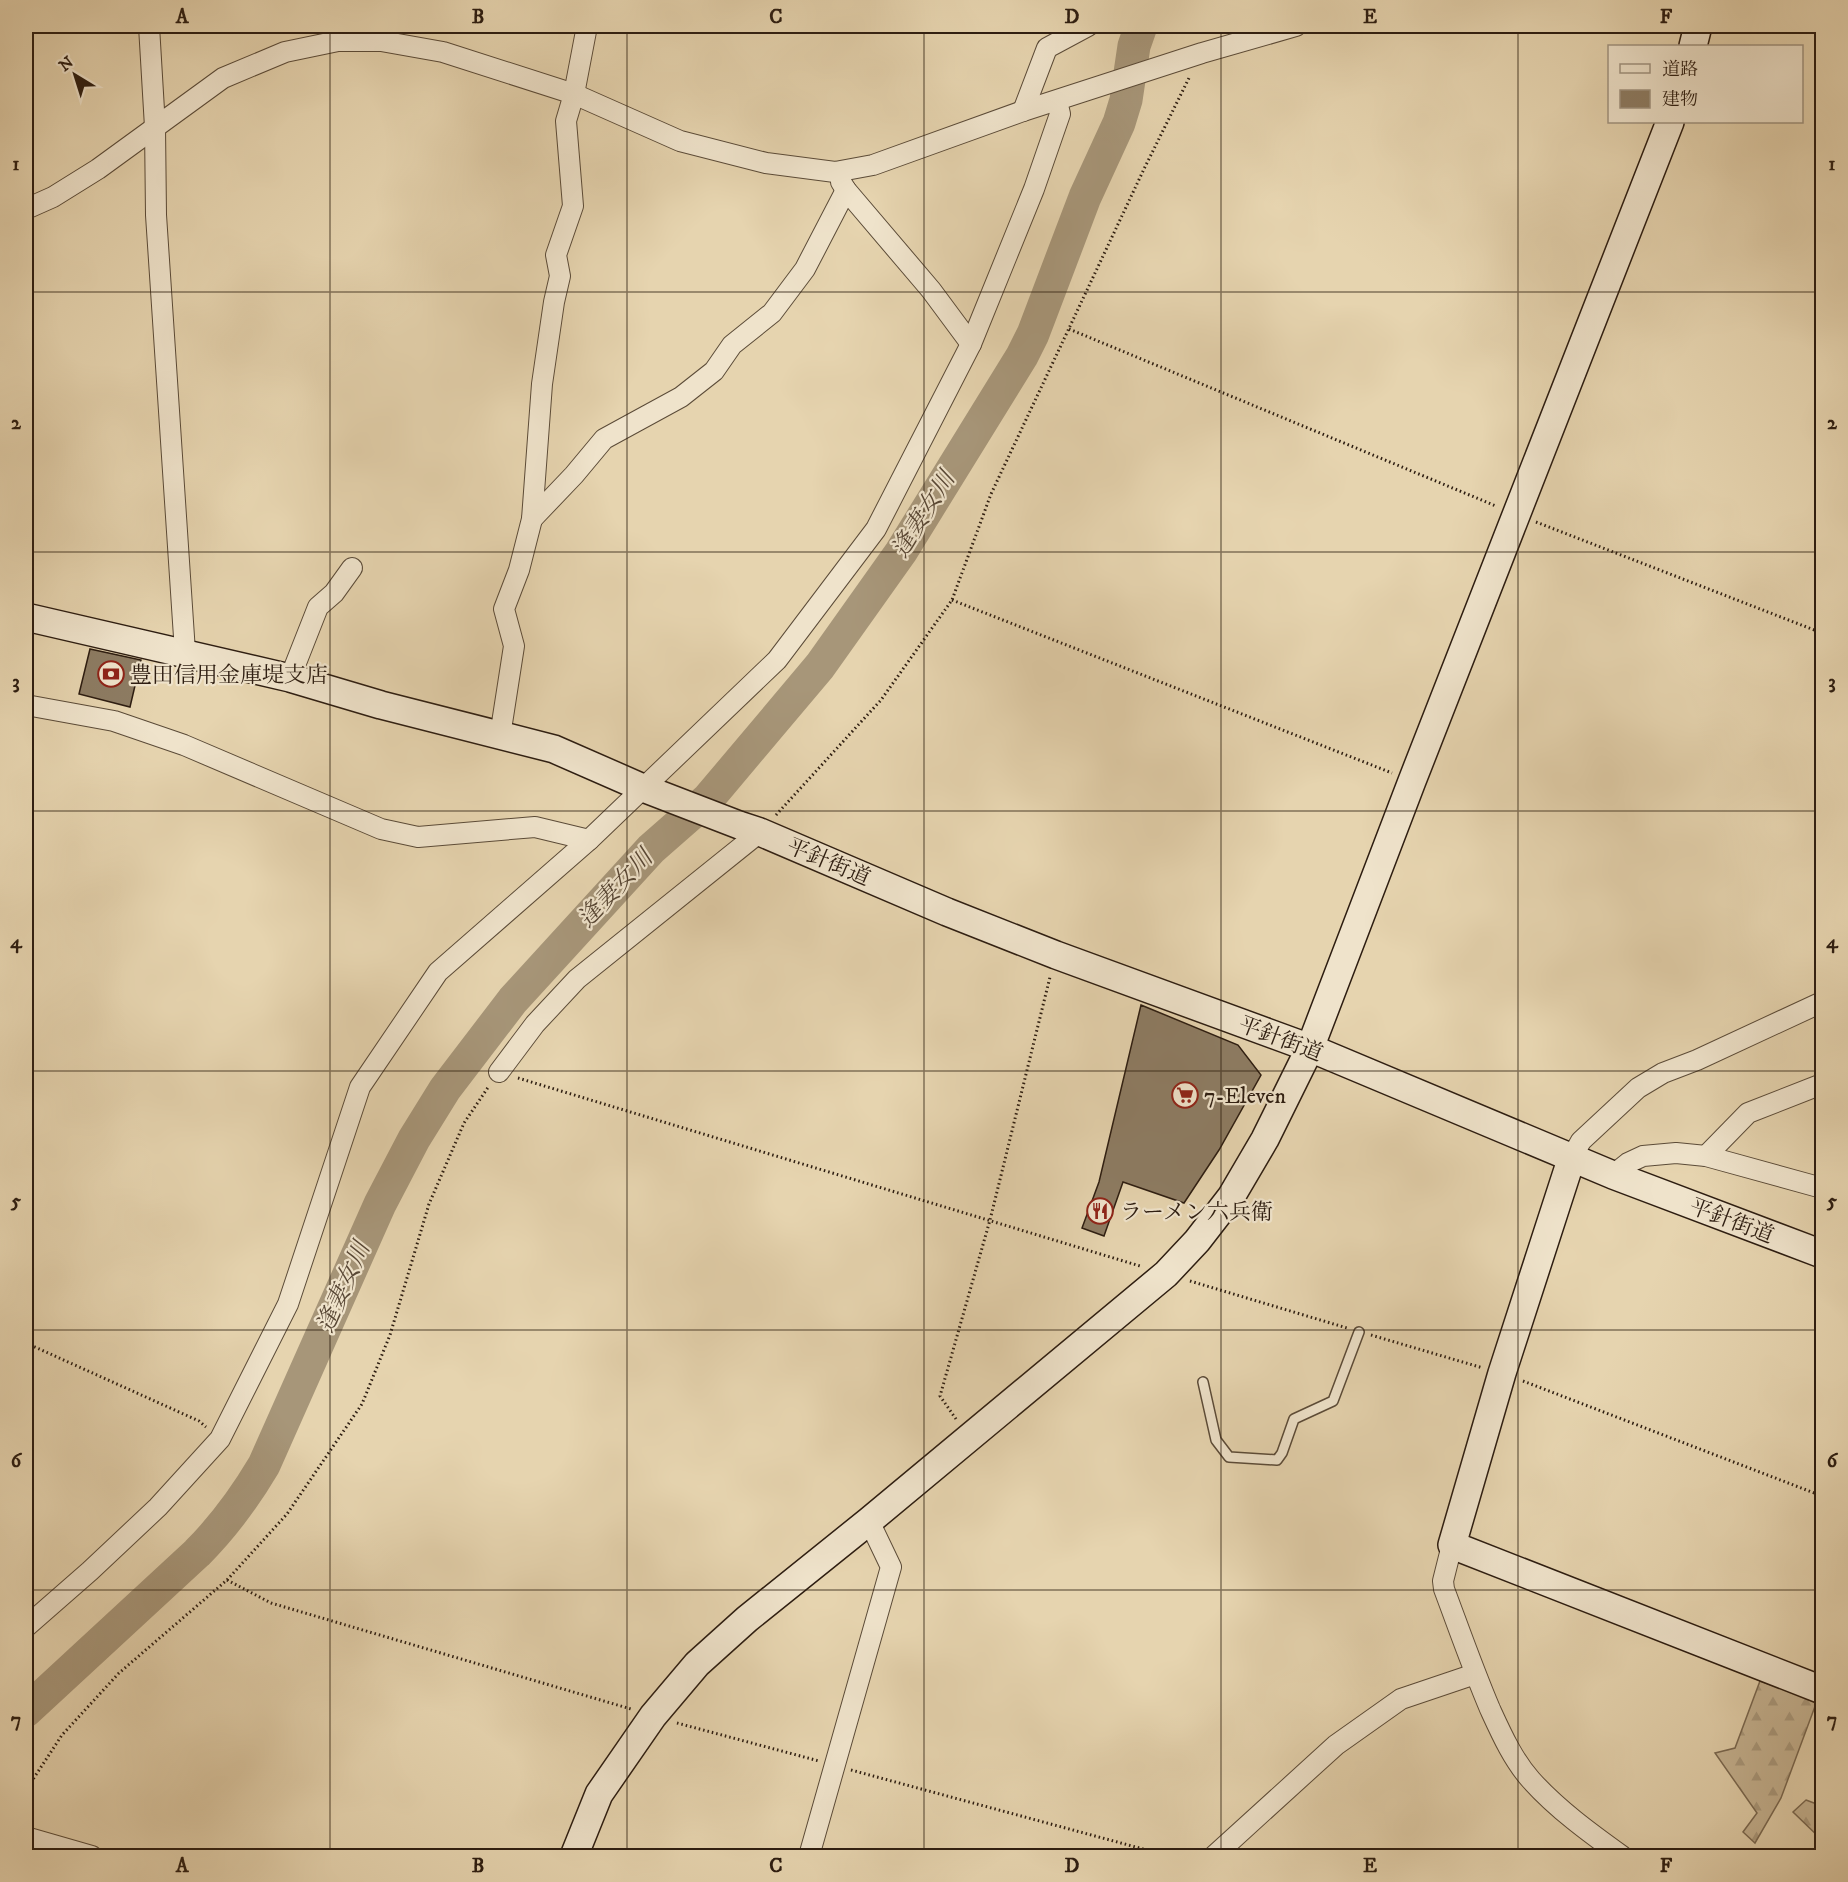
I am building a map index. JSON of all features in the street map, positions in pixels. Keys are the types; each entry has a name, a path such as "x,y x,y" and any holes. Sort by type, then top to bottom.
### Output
{"street":[{"path":"149,26 155,127 156,215 185,652"},
{"path":"500,736 514,646 504,609 519,570 532,519 542,384 560,276 556,255 573,206 566,121 574,94 587,26"},
{"path":"1023,111 1047,48 1088,26"},
{"path":"26,209 53,197 98,169 223,78 285,52 338,41 381,41 442,52 574,94 680,141 766,163 835,172 873,165 1023,111 1202,53 1296,26"},
{"path":"1694,45 1698,26"},
{"path":"26,1627 158,1507 220,1439 288,1304 360,1087 438,972 589,840 777,660 876,529 971,344 1034,189 1060,114 1057,101"},
{"path":"574,1857 598,1794 653,1716 697,1664 747,1619 869,1521 1166,1274 1197,1241 1231,1197 1310,1048 1670,123"},
{"path":"835,172 846,190 931,290 971,344"},
{"path":"532,519 604,439 681,398 714,371 732,345 772,313 805,269 846,190"},
{"path":"290,678 318,607 334,593 352,568"},
{"path":"26,616 290,678 381,705 554,749 643,788"},
{"path":"26,705 114,722 184,745 381,829 418,837 535,827 589,840"},
{"name":"平針街道","path":"643,788 750,828 947,912 1056,955 1310,1048 1613,1175 1822,1254"},
{"path":"499,1072 535,1023 577,979 750,828"},
{"path":"1612,1854 1557,1806 1530,1779 1513,1756 1498,1728 1475,1674 1443,1581 1502,1373 1572,1157 1581,1141 1638,1088 1663,1073 1697,1060 1822,1002"},
{"path":"1706,1156 1748,1113 1822,1084"},
{"path":"1613,1175 1628,1163 1643,1156 1676,1153 1706,1156 1822,1188"},
{"path":"809,1857 891,1567 869,1521"},
{"path":"1452,1545 1822,1690"},
{"path":"1214,1857 1336,1746 1401,1699 1475,1674"},
{"path":"26,1837 92,1857"}],"lane":[{"path":"1203,1382 1216,1440 1229,1457 1277,1460 1282,1453 1294,1419 1334,1401 1359,1332"}],"path":[{"path":"750,828 880,700 952,600 991,494 1144,169 1202,53"},
{"path":"1069,328 1516,514 1822,633"},
{"path":"952,600 1412,781"},
{"path":"969,1437 940,1396 990,1220 1056,955"},
{"path":"26,1790 62,1735 119,1674 227,1580 287,1514 362,1404 390,1335 429,1204 464,1123 499,1072 1359,1332 1502,1373 1822,1496"},
{"path":"26,1343 199,1421 220,1439"},
{"path":"227,1580 271,1603 653,1716 1168,1857"}],"green space":[{"path":"1760,1681 1817,1701 1781,1798 1755,1843 1743,1832 1757,1813 1715,1753 1735,1748"},
{"path":"1806,1800 1822,1806 1822,1840 1793,1812"}],"building":[{"name":"豊田信用金庫堤支店","path":"90,649 141,660 130,707 79,694"},
{"name":"7-Eleven","path":"1141,1005 1238,1045 1261,1075 1219,1150 1184,1203 1123,1182 1104,1236 1082,1228 1099,1182"}],"waterway":[{"name":"逢妻女川","path":"26,1711 197,1553 234,1511 264,1465 380,1204 414,1139 445,1089 513,1000 651,849 708,799 820,666 901,552 1022,356 1033,334 1085,197 1119,123 1126,100 1134,46 1141,26"}],"place":[{"name":"豊田信用金庫堤支店","path":"111,674"},
{"name":"7-Eleven","path":"1185,1095"},
{"name":"ラーメン六兵衛","path":"1100,1211"}]}
